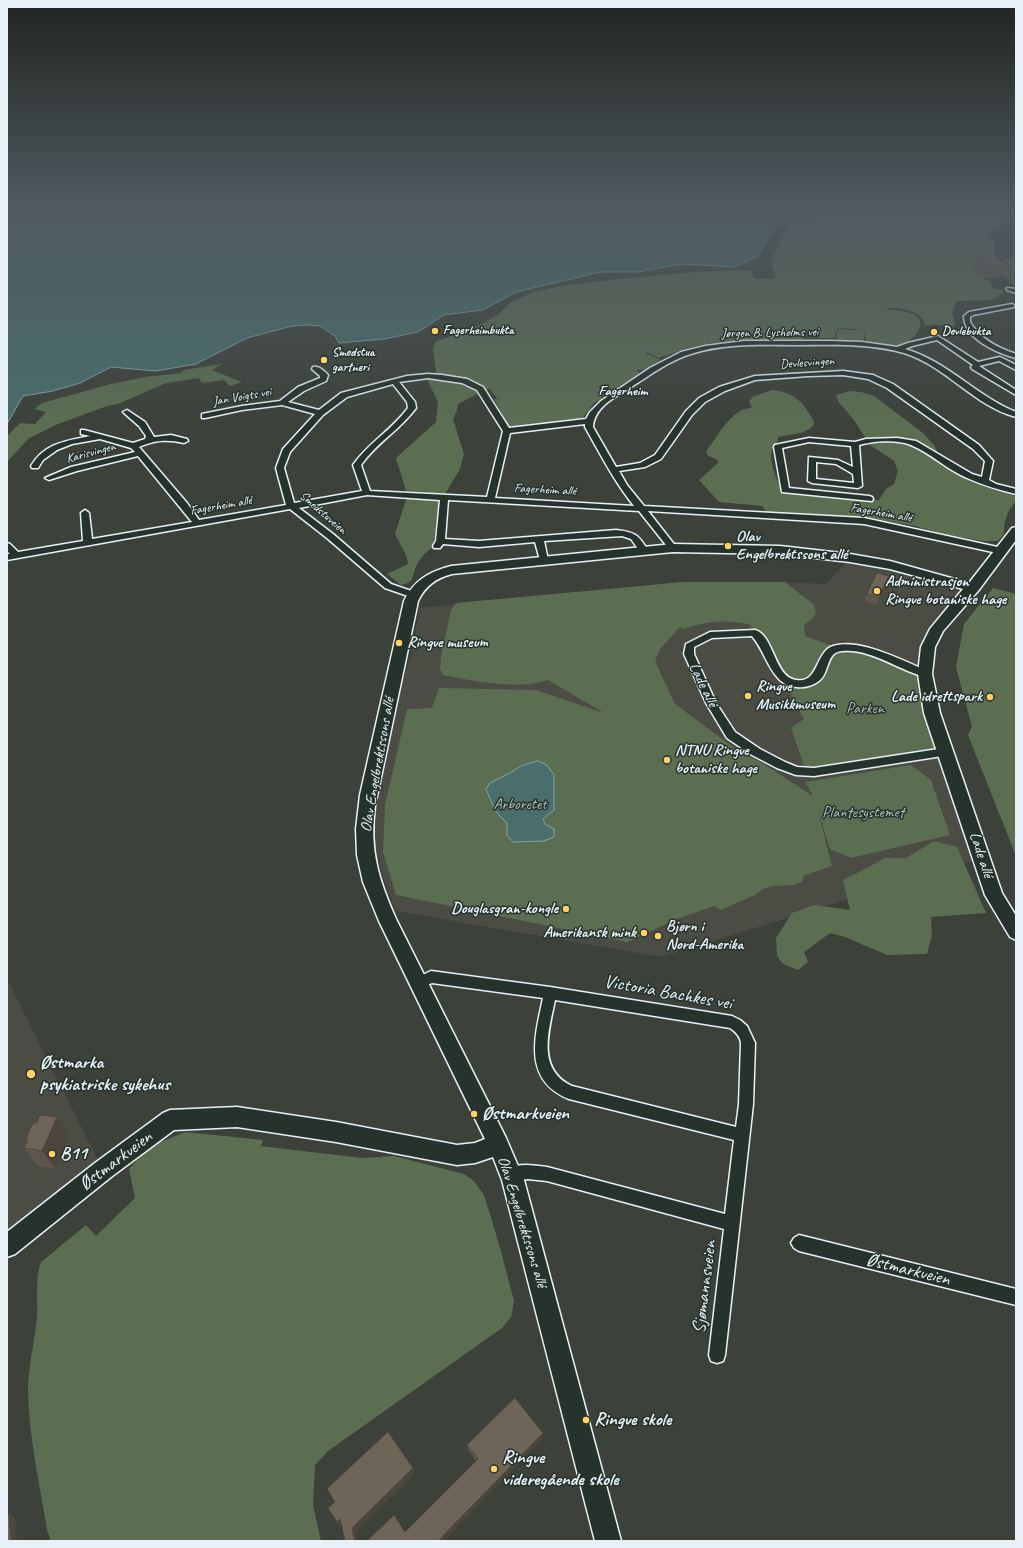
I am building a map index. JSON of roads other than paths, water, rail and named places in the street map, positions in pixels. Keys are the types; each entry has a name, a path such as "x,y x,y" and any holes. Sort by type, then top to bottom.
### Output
{"street":[{"path":"1008,289 1016,291"},
{"path":"1012,306 971,313 967,316 967,322 977,334 991,345 1008,354 1016,356"},
{"path":"900,349 910,344 938,338 977,364 1000,359 1016,368"},
{"name":"Jørgen B. Lysholms vei","path":"588,421 598,407 648,373 679,356 703,348 727,344 762,343 877,345 900,349 926,359 1000,408 1016,415"},
{"path":"977,364 975,367 1016,394"},
{"name":"Jan Voigts vei","path":"282,403 301,389 323,379 324,375 316,369"},
{"name":"Devlesvingen","path":"613,470 642,465 658,457 690,413 702,400 722,389 755,378 842,373 870,377 890,386 976,447 989,461 985,480"},
{"name":"Smedstuveien","path":"414,595 388,586 324,531 291,506 280,468 286,451 320,413 344,395 407,378 428,376 464,381 480,389 507,431"},
{"path":"367,493 357,465 363,454 406,418 412,408 411,402 394,382"},
{"name":"Jan Voigts vei","path":"205,416 242,408 282,403 320,413"},
{"path":"127,412 142,424 150,436 149,439"},
{"path":"491,500 507,431 588,421 589,427 623,486 673,548"},
{"name":"Karisvingen","path":"84,432 134,446 184,505 197,523"},
{"name":"Karisvingen","path":"35,466 45,452 52,448 99,437"},
{"name":"Karisvingen","path":"134,446 149,439 165,437 174,437 184,441"},
{"path":"869,499 785,490 778,447 809,440 855,444 885,439 913,443 969,476 985,480 993,486 1016,492"},
{"path":"855,444 858,486 812,481 812,459 838,462 857,473"},
{"name":"Karisvingen","path":"50,478 74,469 140,453"},
{"name":"Fagerheim allé","path":"7,546 12,556 367,493 864,521 1002,551"},
{"path":"444,497 438,543 479,544 630,533 637,538 644,551"},
{"path":"85,513 88,542"},
{"name":"Lade allé","path":"1016,531 1002,551 934,635 928,647 925,674 932,713 994,895 1016,932"},
{"path":"539,539 544,560"},
{"name":"Olav Engelbrektssons allé","path":"608,1541 511,1174 499,1145 417,984 376,894 367,864 364,841 369,790 414,595 418,587 424,581 451,570 673,548 780,550 850,558 930,575 969,591"},
{"name":"Lade allé","path":"925,674 889,658 850,648 835,649 827,657 817,677 800,684 789,683 780,677 769,654 755,633 710,635 689,646 689,654 711,703 731,735 781,765 796,771 814,772 945,752"},
{"name":"Victoria Bachkes vei","path":"417,984 432,977 550,993 732,1022 738,1025 746,1034 748,1043 746,1104 733,1224"},
{"path":"550,993 540,1052 543,1068 554,1084 569,1092 742,1136"},
{"name":"Østmarkveien","path":"7,1246 102,1170 170,1120 237,1117 336,1132 457,1155 475,1153 499,1145"},
{"path":"511,1174 528,1172 548,1174 733,1224"},
{"name":"Sjømannsveien","path":"717,1356 733,1224"},
{"name":"Østmarkveien","path":"799,1243 1016,1297"}],"water":[{"path":"7,283 553,283 516,292 483,310 444,315 418,332 384,339 339,343 335,336 320,326 292,326 247,338 196,364 156,371 111,367 80,383 53,391 23,396 7,424"},
{"path":"538,761 547,765 554,775 554,810 543,819 546,825 554,829 554,837 544,841 513,842 507,835 507,823 496,812 486,789 490,783 521,766"}],"place":[{"name":"Fagerheimbukta","path":"435,331"},
{"name":"Devlebukta","path":"934,332"},
{"name":"Smedstua gartneri","path":"324,360"},
{"name":"Olav Engelbrektssons allé","path":"728,546"},
{"name":"Administrasjon Ringve botaniske hage","path":"877,591"},
{"name":"Ringve museum","path":"399,643"},
{"name":"Ringve Musikkmuseum","path":"748,696"},
{"name":"Lade idrettspark","path":"990,697"},
{"name":"NTNU Ringve botaniske hage","path":"667,760"},
{"name":"Douglasgran-kongle","path":"566,909"},
{"name":"Amerikansk mink","path":"644,933"},
{"name":"Bjørn i Nord-Amerika","path":"658,936"},
{"name":"Østmarka psykiatriske sykehus","path":"31,1074"},
{"name":"Østmarkveien","path":"474,1114"},
{"name":"B11","path":"52,1154"},
{"name":"Ringve skole","path":"586,1420"},
{"name":"Ringve videregående skole","path":"494,1469"}],"district":[{"name":"Fagerheim","path":"623,391"}],"park label":[{"name":"Parken","path":"865,709"},
{"name":"Arboretet","path":"520,805"},
{"name":"Plantesystemet","path":"863,813"}]}
